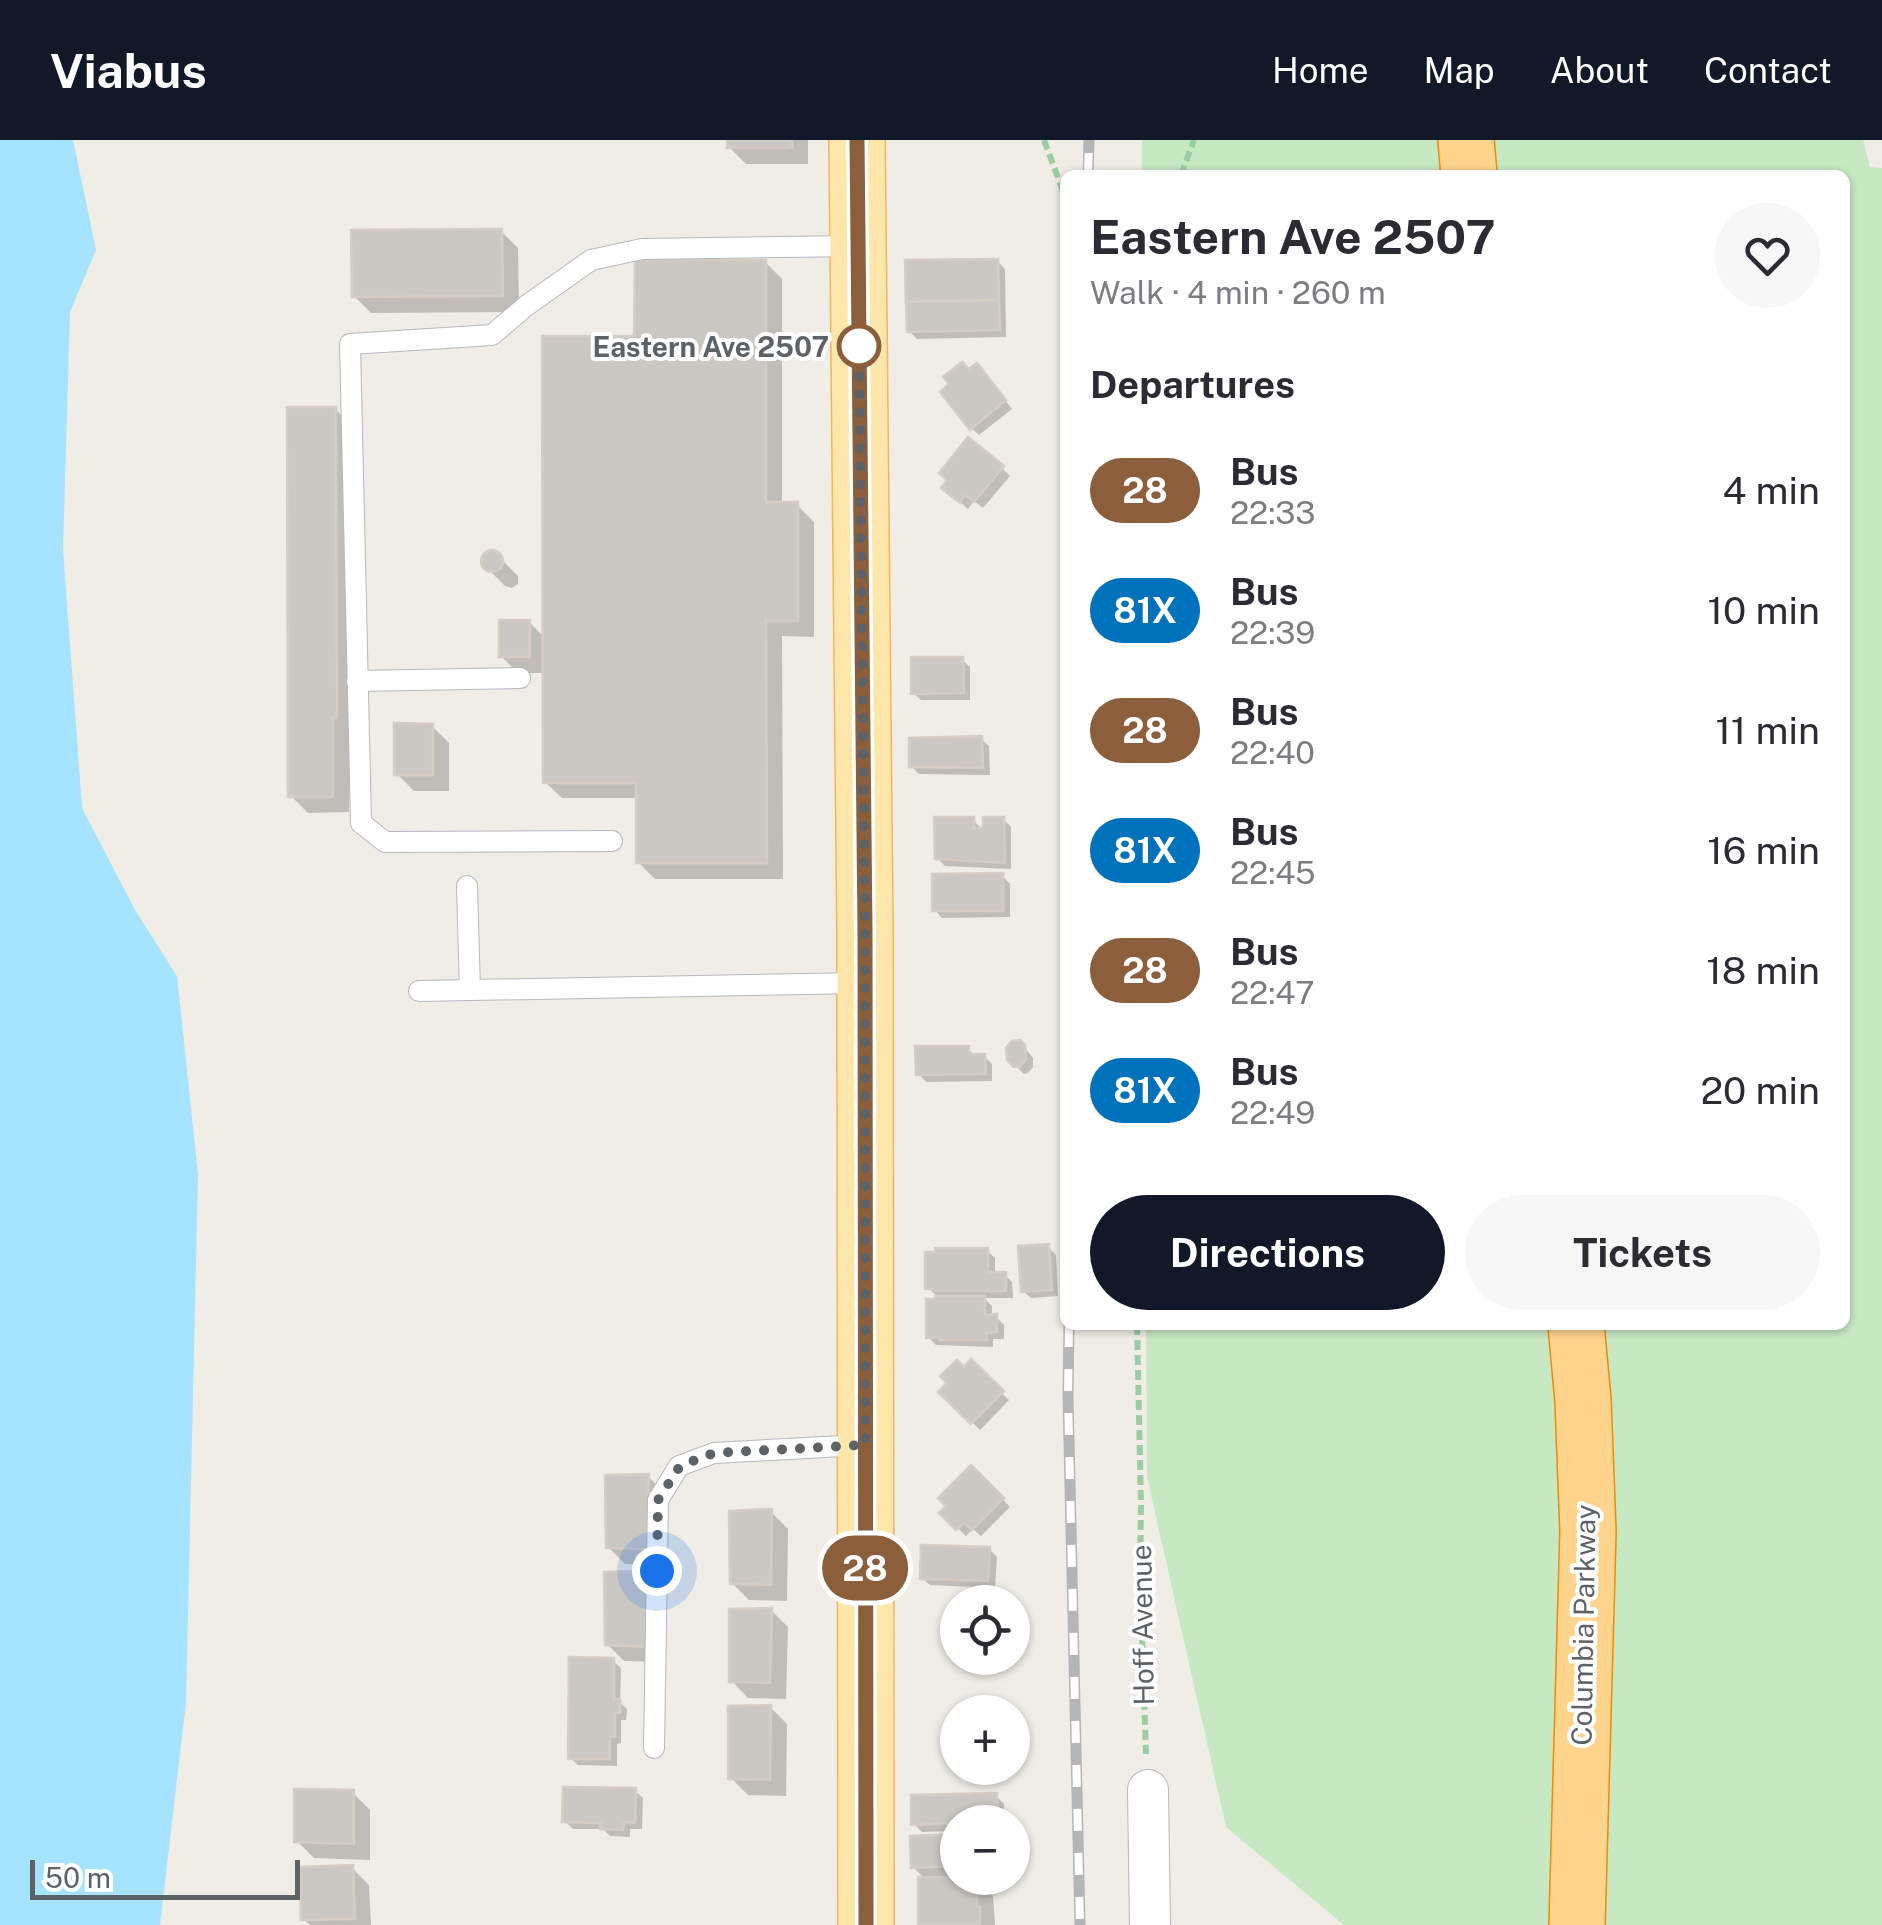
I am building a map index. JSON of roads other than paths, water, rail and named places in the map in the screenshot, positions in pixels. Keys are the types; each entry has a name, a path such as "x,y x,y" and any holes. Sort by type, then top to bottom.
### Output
{"highway":[{"path":"1466,140 1469,170"},
{"name":"Columbia Parkway","path":"1576,1330 1588,1532 1577,1925"}],"main road":[{"path":"857,140 865,983 866,1925"}],"street":[{"path":"1148,1790 1150,1925"}],"lane":[{"path":"612,841 386,842 360,823 350,344 492,336 526,306 591,260 642,249 858,246"},
{"path":"357,681 520,678"},
{"path":"467,886 470,990"},
{"path":"419,991 865,983"},
{"path":"654,1748 658,1500 680,1466 714,1453 865,1445"}],"water":[{"path":"0,140 73,140 96,250 70,312 63,549 82,808 135,910 177,976 198,1174 186,1702 160,1925 0,1925"}],"railway":[{"path":"1088,170 1089,140"},
{"path":"1069,1330 1080,1925"}],"place":[{"name":"Eastern Ave 2507","path":"859,346"}]}
